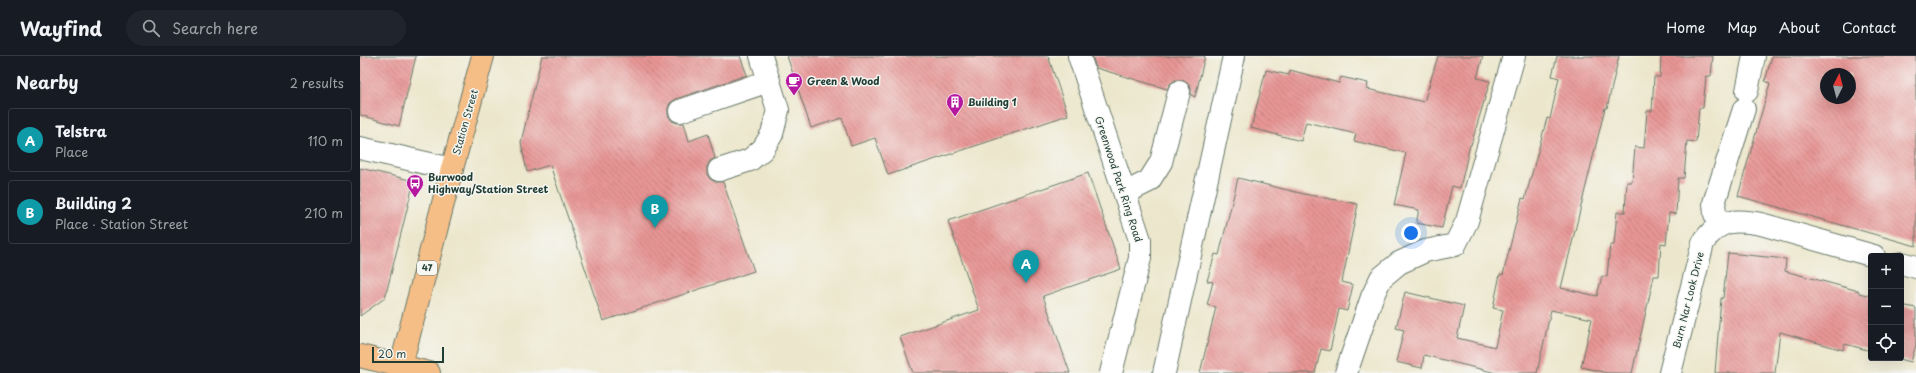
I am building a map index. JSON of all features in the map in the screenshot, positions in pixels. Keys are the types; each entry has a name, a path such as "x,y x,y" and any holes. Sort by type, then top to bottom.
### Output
{"main road":[{"name":"Station Street","path":"400,370 483,56"},
{"path":"360,356 400,370 428,373"}],"street":[{"path":"720,170 750,160 764,149 769,139 778,110 761,56"},
{"name":"Greenwood Park Ring Road","path":"1079,56 1140,240 1140,258 1111,373"},
{"path":"1164,373 1234,56"},
{"path":"1346,373 1372,297 1381,278 1399,263 1426,251 1455,245 1467,221 1514,56"},
{"path":"1754,56 1745,100 1714,203 1715,214 1720,225 1732,221 1745,221 1868,254"},
{"path":"680,111 769,81"},
{"path":"1125,193 1149,181 1161,162 1179,92"},
{"path":"360,148 452,169"},
{"name":"Burn Nar Look Drive","path":"1670,373 1703,243 1709,233 1720,225"},
{"path":"1904,264 1916,268"}],"building":[{"path":"360,56 416,56 399,126 360,115"},
{"path":"542,56 740,56 747,75 676,99 670,103 668,115 672,121 684,123 689,141 708,134 715,158 710,161 707,167 707,174 710,179 716,182 723,182 754,271 603,321 550,165 527,172 521,142"},
{"name":"Building 1","path":"787,56 1048,56 1068,115 888,175 875,138 851,146 842,118 811,128"},
{"path":"1092,56 1205,56 1195,97 1191,95 1191,88 1182,80 1175,80 1167,89 1096,68"},
{"path":"1438,56 1483,56 1477,78 1490,81 1470,145 1460,188 1452,186 1442,228 1416,223 1419,210 1394,205 1406,153 1354,141 1356,134 1306,122 1301,141 1251,128 1266,70 1289,75 1290,70 1339,83 1341,77 1368,83 1367,89 1424,102"},
{"path":"1557,56 1619,56 1561,288 1597,296 1602,276 1607,277 1610,245 1614,245 1617,212 1625,212 1627,182 1632,182 1635,147 1644,148 1647,111 1652,111 1654,77 1660,77 1661,56 1713,56 1711,76 1706,76 1703,108 1699,108 1696,142 1687,141 1684,178 1678,178 1676,214 1669,213 1666,244 1661,243 1659,276 1654,276 1632,373 1607,373 1581,367 1592,319 1551,310 1537,373 1496,373 1424,355 1422,368 1396,362 1404,330 1396,328 1405,292 1464,306 1457,338 1495,347 1503,310 1493,308 1500,274 1503,275 1522,198 1525,199 1547,118 1550,119 1559,78 1552,76"},
{"path":"1772,56 1916,56 1916,246 1738,196 1770,83 1765,81"},
{"path":"360,168 414,181 385,298 360,316"},
{"path":"1088,173 1121,269 1043,296 1070,373 913,373 900,337 979,310 948,221"},
{"path":"1238,178 1304,194 1358,204 1342,282 1353,285 1347,311 1339,309 1330,351 1321,349 1315,373 1200,373 1216,307 1207,305 1213,282 1207,281 1215,254 1219,255"},
{"path":"1728,253 1786,259 1785,271 1859,291 1859,293 1868,295 1868,350 1845,344 1843,350 1780,332 1775,373 1715,373 1721,298 1723,298"},
{"path":"1904,306 1916,308 1916,345 1911,362 1904,360"}],"place":[{"name":"Green & Wood","path":"794,96"},
{"name":"Building 1","path":"955,117"},
{"name":"Burwood Highway/Station Street","path":"415,198"},
{"name":"Building 2","path":"655,228"},
{"name":"Telstra","path":"1026,283"}]}
